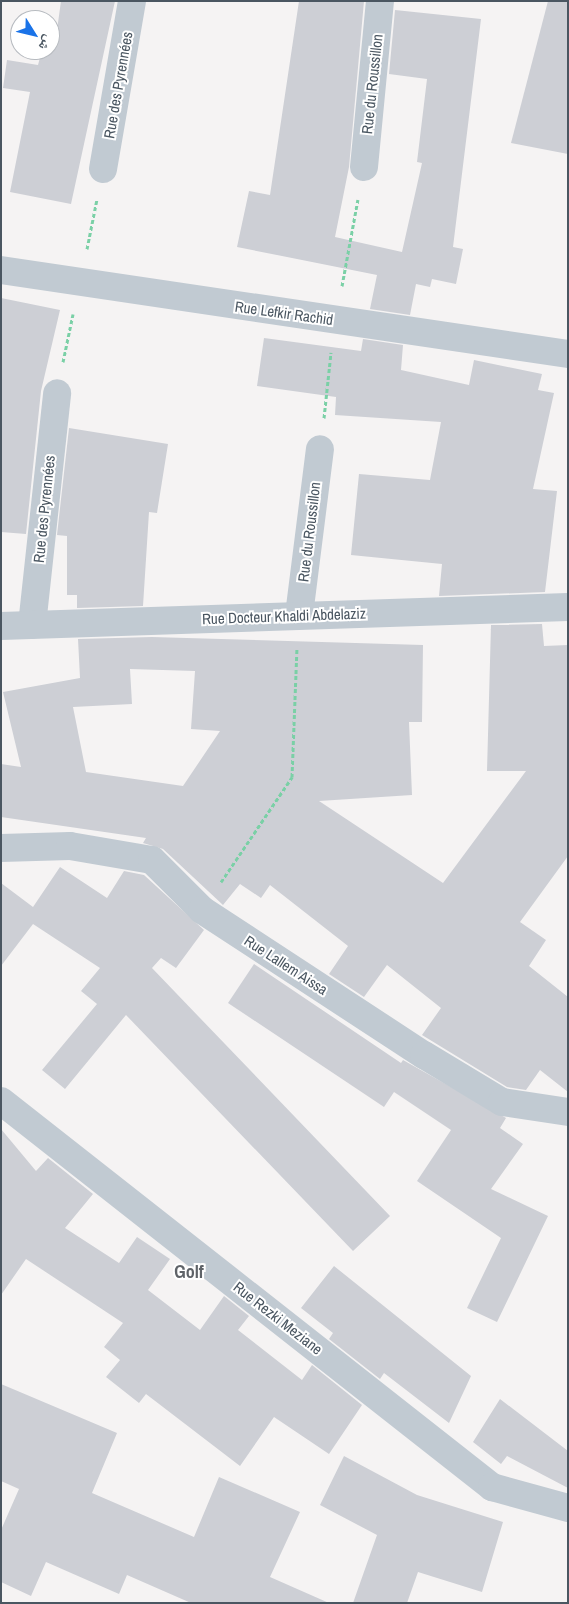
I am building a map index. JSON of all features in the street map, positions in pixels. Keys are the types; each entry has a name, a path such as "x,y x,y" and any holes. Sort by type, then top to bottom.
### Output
{"street":[{"name":"Rue des Pyrennées","path":"103,169 132,1"},
{"name":"Rue du Roussillon","path":"364,167 380,1"},
{"name":"Rue Lefkir Rachid","path":"1,270 568,354"},
{"name":"Rue des Pyrennées","path":"32,625 57,393"},
{"name":"Rue du Roussillon","path":"299,615 320,449"},
{"name":"Rue Docteur Khaldi Abdelaziz","path":"1,626 568,607"},
{"name":"Rue Lallem Aissa","path":"1,848 70,846 152,860 202,910 502,1102 568,1112"},
{"name":"Rue Rezki Meziane","path":"1,1101 492,1487 568,1508"}],"path":[{"path":"202,910 292,778 299,615"}],"building":[{"path":"61,1 115,1 71,204 10,192 30,92 3,88 7,60 38,65 39,60 60,60"},
{"path":"299,1 364,1 349,167 335,237 402,252 422,163 417,162 427,79 389,74 395,10 481,19 453,247 463,249 456,284 432,279 430,287 416,284 410,315 370,309 377,275 237,247 249,191 270,195"},
{"path":"548,1 568,1 568,154 511,143"},
{"path":"1,298 60,310 41,391 26,534 1,532"},
{"path":"264,338 361,351 363,339 403,345 401,370 469,385 474,360 542,374 538,390 554,393 533,489 557,491 545,592 439,596 442,564 351,555 359,474 430,480 441,422 335,415 336,397 257,386"},
{"path":"69,428 168,444 157,513 149,512 143,606 77,608 77,595 67,595 67,536 57,535"},
{"path":"542,624 544,646 568,645 568,856 520,922 546,940 529,966 568,997 568,1092 540,1070 526,1090 507,1087 422,1035 441,1008 387,965 364,997 329,974 348,946 270,885 261,898 240,884 223,905 163,849 143,843 146,838 1,817 1,764 21,767 3,692 80,678 78,639 152,637 423,645 422,722 409,722 412,795 319,801 443,883 526,771 487,771 491,625","holes":["130,669 195,671 191,729 220,731 183,786 86,772 73,707 132,704"]},
{"path":"60,867 107,898 124,871 144,875 204,930 176,968 161,958 152,968 390,1216 353,1251 126,1015 65,1089 42,1070 97,1004 81,991 100,968 33,924 1,966 1,883 33,907"},
{"path":"254,964 401,1063 403,1060 506,1118 500,1128 523,1144 491,1189 548,1216 497,1322 467,1308 501,1238 417,1181 451,1130 394,1092 384,1107 228,1003"},
{"path":"1,1129 36,1171 48,1158 93,1194 65,1228 119,1263 137,1237 170,1259 148,1290 200,1330 224,1296 249,1316 238,1330 302,1380 312,1365 362,1405 329,1454 274,1417 240,1466 146,1394 139,1403 106,1377 120,1360 104,1347 123,1323 26,1259 1,1295"},
{"path":"334,1266 471,1376 449,1423 384,1373 380,1379 329,1339 333,1333 301,1308"},
{"path":"1,1384 117,1433 92,1493 194,1537 219,1477 300,1512 270,1577 329,1603 191,1603 127,1575 119,1594 46,1562 31,1596 1,1582 1,1530 19,1489 1,1481"},
{"path":"500,1399 568,1451 568,1488 507,1456 501,1464 473,1442"},
{"path":"344,1456 417,1495 503,1522 482,1592 418,1572 407,1603 353,1603 377,1535 320,1505"}],"district":[{"name":"Golf","path":"189,1272"}]}
